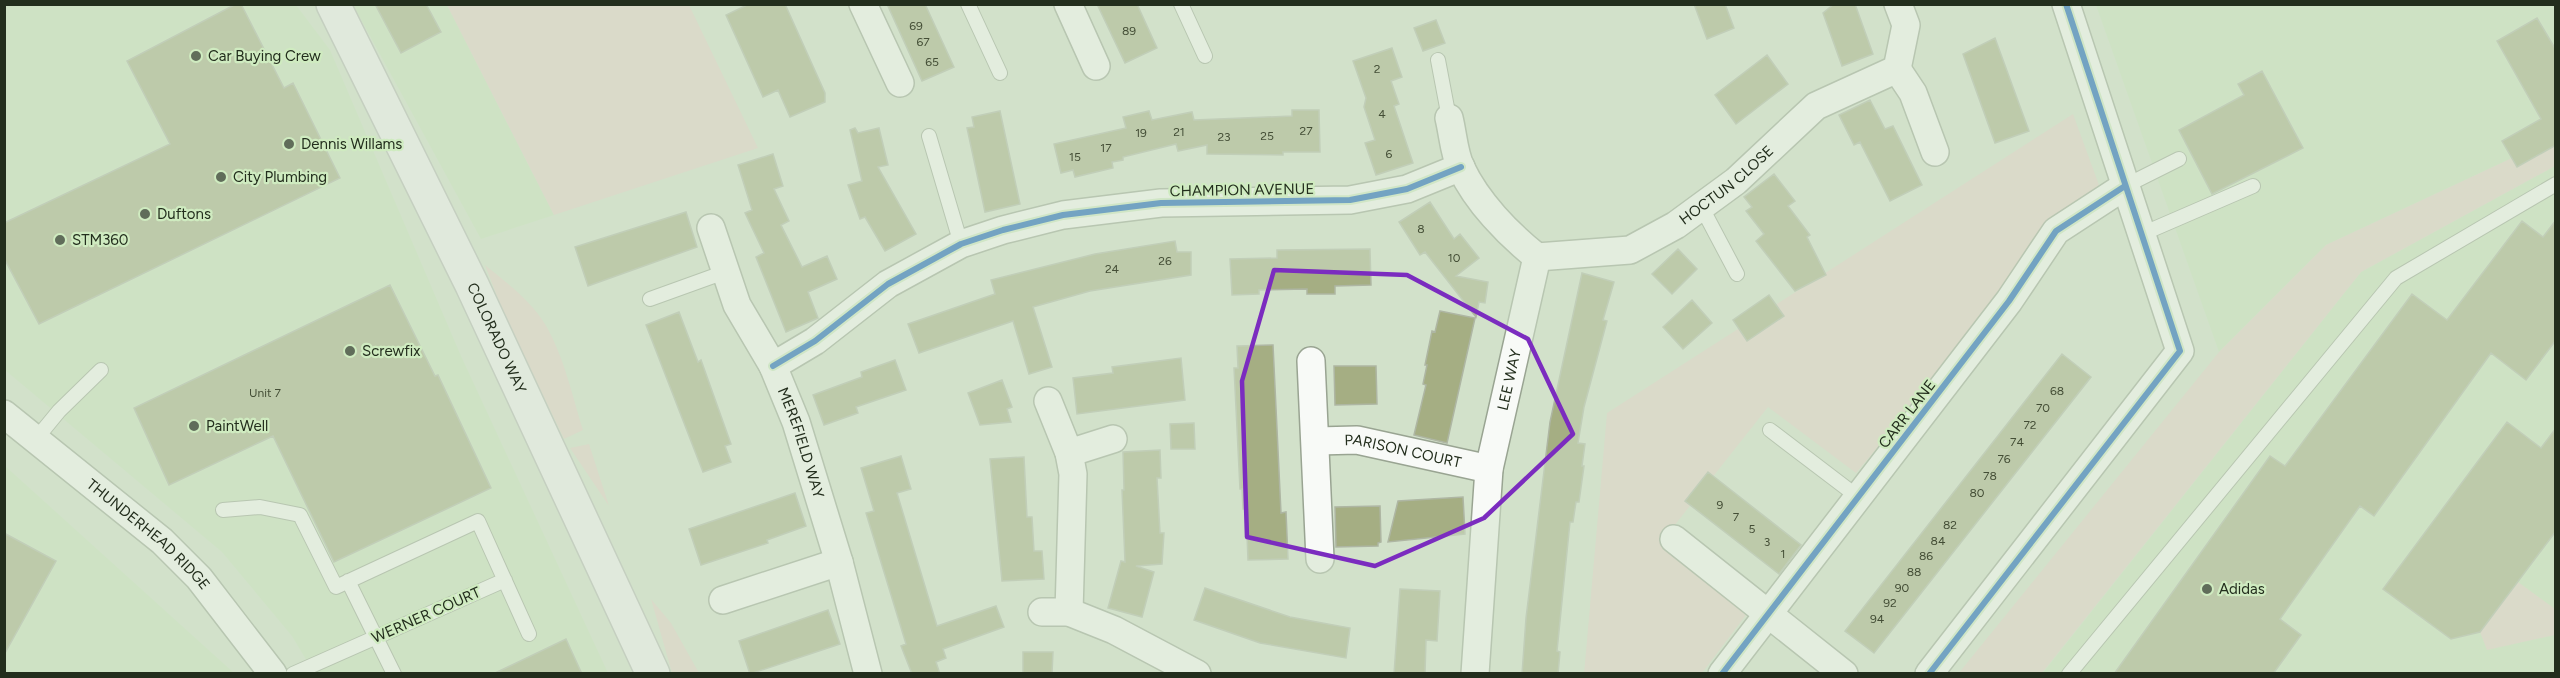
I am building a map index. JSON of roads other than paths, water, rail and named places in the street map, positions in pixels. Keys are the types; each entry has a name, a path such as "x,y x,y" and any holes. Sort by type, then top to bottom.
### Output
{"main road":[{"name":"COLORADO WAY","path":"333,4 472,285 653,674"}],"street":[{"path":"863,4 900,83"},
{"path":"1068,4 1096,66"},
{"path":"1898,4 1906,25 1897,69 1913,93 1935,152"},
{"path":"1929,674 2180,351 2066,4"},
{"name":"HOCTUN CLOSE","path":"1537,257 1630,250 1676,225 1736,182 1816,106 1897,69"},
{"path":"1449,118 1461,167 1475,190 1514,239 1537,257"},
{"name":"CHAMPION AVENUE","path":"773,366 814,341 888,284 961,244 1063,215 1161,203 1350,200 1407,189 1461,167"},
{"name":"CARR LANE","path":"1722,674 2009,301 2056,231 2125,186"},
{"name":"MEREFIELD WAY","path":"711,228 737,305 773,366 796,422 839,562 868,674"},
{"name":"LEE WAY","path":"1474,674 1489,469 1537,257"},
{"path":"1311,361 1317,441 1320,558"},
{"path":"1048,401 1069,453 1073,474 1070,612"},
{"name":"THUNDERHEAD RIDGE","path":"4,414 162,541 199,578 273,674"},
{"path":"1069,453 1113,439"},
{"name":"PARISON COURT","path":"1317,441 1357,440 1489,469"},
{"path":"1674,539 1844,674"},
{"path":"723,600 839,562"},
{"path":"1042,612 1070,612 1114,630 1197,674"}],"lane":[{"path":"968,4 1000,73"},
{"path":"1181,4 1205,56"},
{"path":"1438,60 1449,118"},
{"path":"929,136 961,244"},
{"path":"2125,186 2179,159"},
{"path":"2069,674 2396,278 2556,184"},
{"path":"2142,234 2253,186"},
{"path":"1701,206 1737,274"},
{"path":"650,299 725,272"},
{"path":"36,439 59,411 101,370"},
{"path":"1770,430 1858,497"},
{"path":"223,510 260,507 300,515 336,587 478,521 529,634"},
{"name":"WERNER COURT","path":"293,674 505,580"},
{"path":"348,581 394,674"}],"place":[{"name":"Car Buying Crew","path":"196,56"},
{"name":"Dennis Willams","path":"289,144"},
{"name":"City Plumbing","path":"221,177"},
{"name":"Duftons","path":"145,214"},
{"name":"STM360","path":"60,240"},
{"name":"Screwfix","path":"350,351"},
{"name":"PaintWell","path":"194,426"},
{"name":"Adidas","path":"2207,589"}]}
